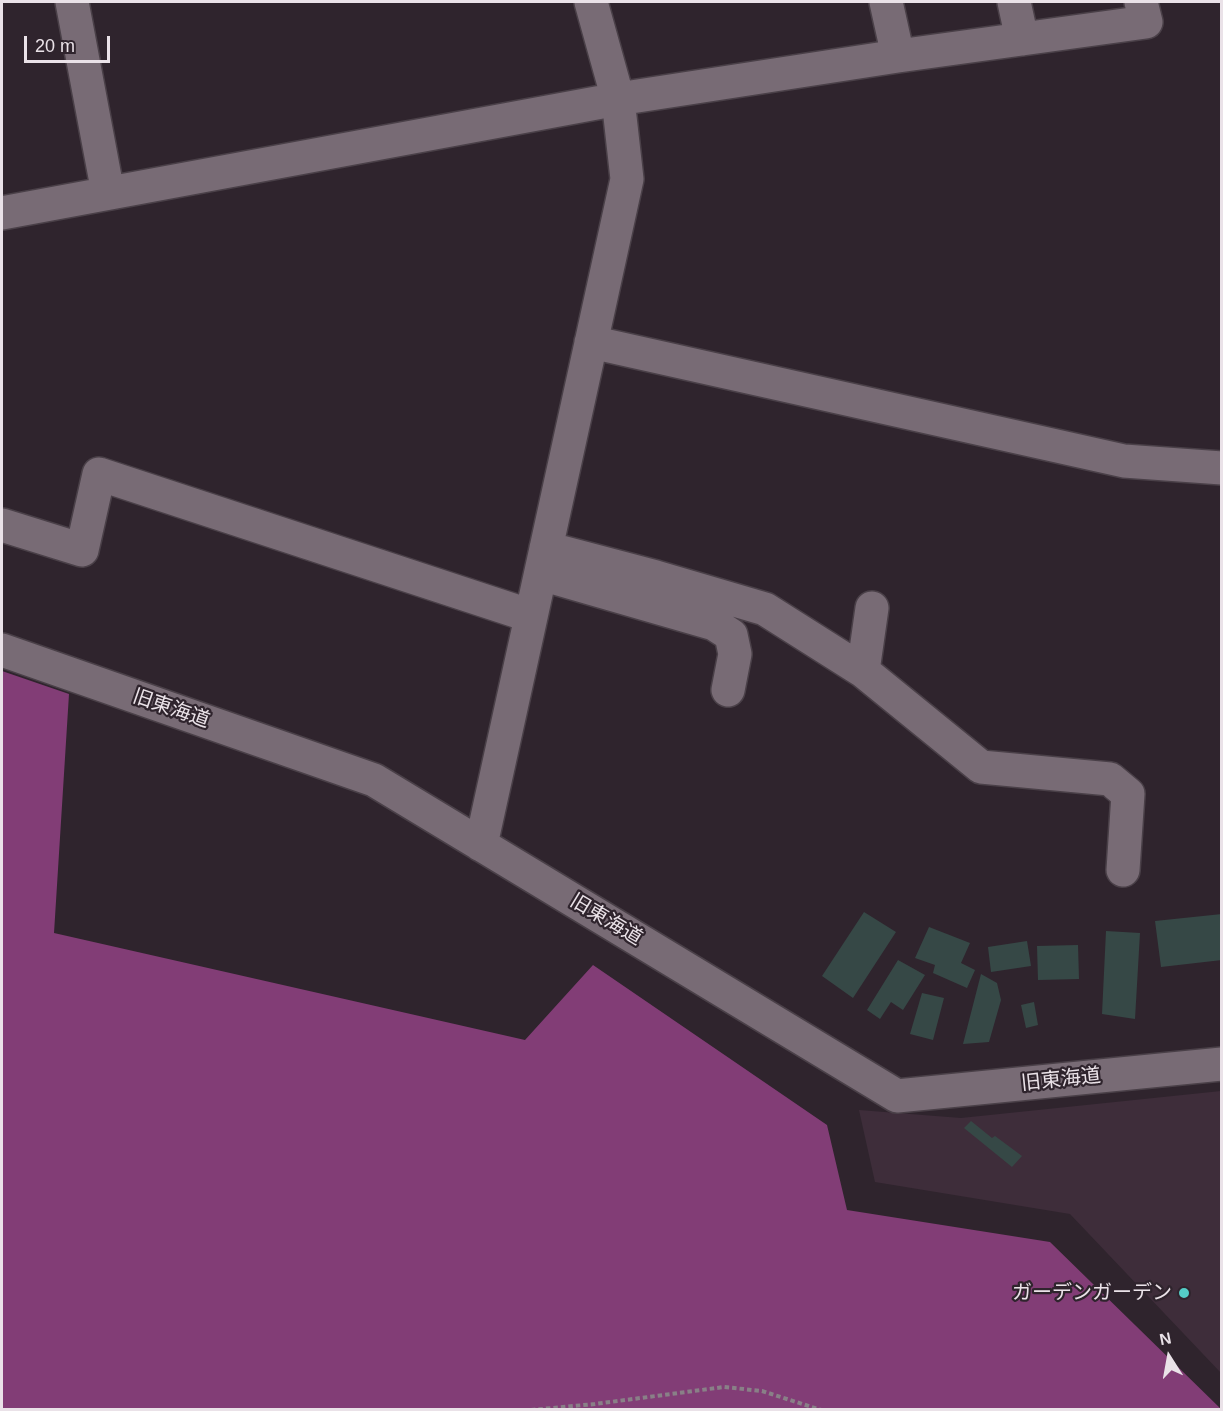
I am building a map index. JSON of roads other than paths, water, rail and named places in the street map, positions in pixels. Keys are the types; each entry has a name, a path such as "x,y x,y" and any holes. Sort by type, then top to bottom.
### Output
{"street":[{"path":"72,2 108,193"},
{"path":"481,845 627,179 618,99 591,2"},
{"path":"886,2 898,56"},
{"path":"1014,2 1022,39"},
{"path":"2,213 618,99 898,56 1146,22 1141,2"},
{"path":"591,342 1124,462 1221,468"},
{"path":"2,525 82,550 99,474 531,616"},
{"path":"544,561 656,577 765,609 863,670 981,766 1110,779 1128,794 1123,870"},
{"path":"544,561 714,624 731,635 735,654 728,690"},
{"path":"863,670 872,608"},
{"name":"旧東海道","path":"2,650 374,780 897,1096 1221,1064"}],"place":[{"name":"ガーデンガーデン","path":"1184,1293"}]}
